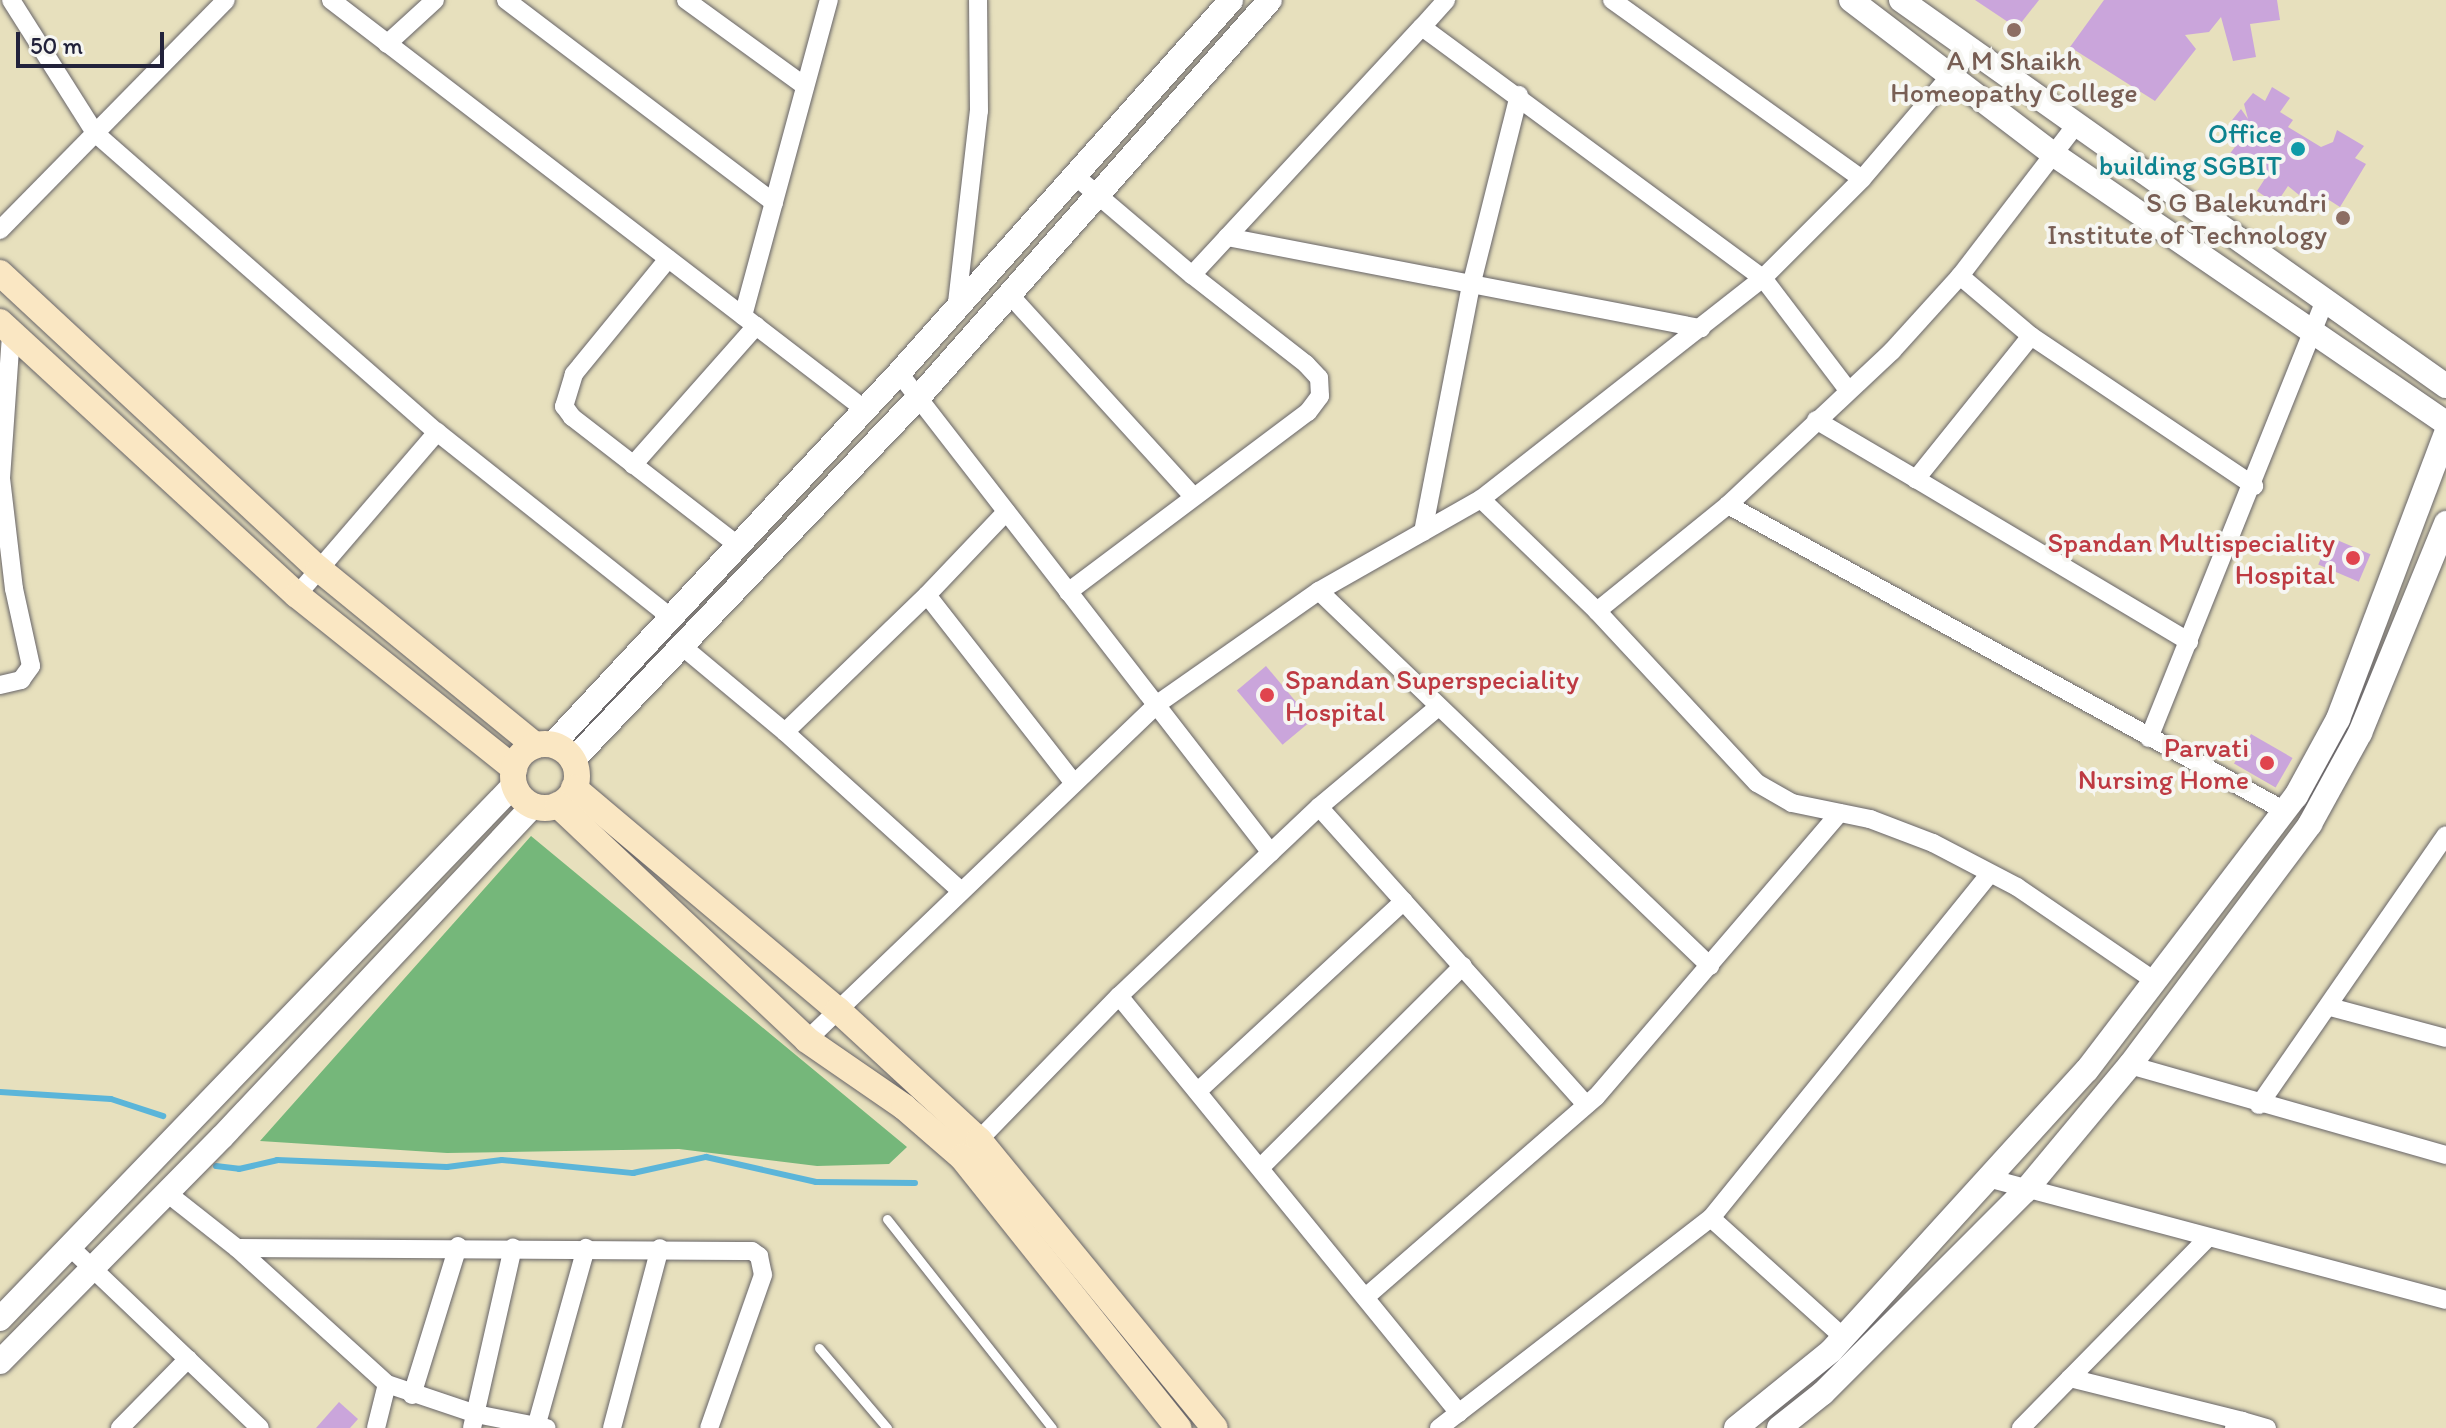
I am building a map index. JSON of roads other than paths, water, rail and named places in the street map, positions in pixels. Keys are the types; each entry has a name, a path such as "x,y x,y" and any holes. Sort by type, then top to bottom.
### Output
{"main road":[{"path":"0,273 319,569 554,750"},
{"path":"5,328 297,595 514,777 555,799 838,1010 970,1148 1215,1428"},
{"path":"514,777 554,750"},
{"path":"554,750 555,799 807,1040 970,1148 1178,1428"}],"street":[{"path":"11,0 95,133 437,432 672,618"},
{"path":"0,230 226,0"},
{"path":"331,0 863,408"},
{"path":"387,44 435,0"},
{"path":"506,0 774,203"},
{"path":"686,0 805,86"},
{"path":"633,465 750,321 774,203 829,0"},
{"path":"957,303 979,111 978,0"},
{"path":"554,750 863,408 899,373 957,303 1231,0"},
{"path":"554,750 683,647 918,398 1100,197 1270,0"},
{"path":"1192,275 1446,0"},
{"path":"1612,0 1862,179"},
{"path":"1851,0 1953,73 2053,154 2311,335 2446,423"},
{"path":"1901,0 2326,298 2446,386"},
{"path":"1422,27 1519,95 1763,278 1848,390"},
{"path":"807,1040 1156,705 1319,591 1481,499 1763,278 1862,179 1972,50"},
{"path":"1423,532 1471,286 1519,95"},
{"path":"1597,611 1728,505 1848,390 1960,276 2076,125"},
{"path":"1068,592 1308,412 1320,396 1319,378 1306,364 1192,275 1074,175"},
{"path":"1227,237 1701,328"},
{"path":"668,259 566,388 564,406 572,417 739,546"},
{"path":"1960,276 2031,336 2254,486"},
{"path":"1009,294 1193,496"},
{"path":"2149,738 2254,486 2326,298"},
{"path":"0,685 21,680 31,666 7,588 1,478 5,328"},
{"path":"1916,479 2031,336"},
{"path":"899,373 1271,853"},
{"path":"1816,420 2189,642"},
{"path":"297,595 437,432"},
{"path":"1736,1428 1843,1337 2087,1070 2285,811 2338,719 2446,433"},
{"path":"1481,499 1597,611 1757,783 1792,803 1839,813 1933,843 2017,887 2155,981"},
{"path":"1728,505 2285,811"},
{"path":"785,732 927,595 1006,512"},
{"path":"1779,1428 1823,1393 2025,1191 2130,1065 2310,824 2343,770 2446,523"},
{"path":"1319,591 1710,966"},
{"path":"927,595 1074,783"},
{"path":"683,647 785,732 961,891"},
{"path":"970,1148 1119,996 1319,807 1438,707"},
{"path":"0,1319 180,1134 514,777"},
{"path":"0,1362 555,799"},
{"path":"1319,807 1586,1105"},
{"path":"1368,1295 1586,1105 1710,966 1839,813"},
{"path":"2259,1105 2330,1007 2446,835"},
{"path":"1439,1428 1711,1218 1989,875"},
{"path":"1198,1091 1404,901"},
{"path":"1261,1167 1463,966"},
{"path":"1119,996 1368,1295 1459,1413"},
{"path":"2330,1007 2446,1038"},
{"path":"2130,1065 2259,1105 2446,1155"},
{"path":"180,1134 203,1156"},
{"path":"1988,1178 2025,1191 2446,1300"},
{"path":"167,1193 237,1248 387,1384 474,1421 541,1427 586,1248"},
{"path":"1711,1218 1843,1337"},
{"path":"2021,1428 2207,1239"},
{"path":"237,1248 458,1246 742,1249 759,1256 763,1275 709,1428"},
{"path":"412,1395 458,1246"},
{"path":"70,1247 260,1428"},
{"path":"474,1421 513,1248"},
{"path":"612,1428 660,1248"},
{"path":"120,1428 188,1359"},
{"path":"2070,1378 2238,1424 2267,1428"},
{"path":"376,1428 387,1384"}],"lane":[{"path":"887,1219 1052,1428"},
{"path":"819,1348 887,1428"}],"waterway":[{"path":"0,1092 111,1099 163,1116"},
{"path":"216,1166 239,1169 277,1160 447,1167 502,1160 633,1173 706,1157 816,1182 915,1183"}],"place":[{"name":"A M Shaikh Homeopathy College","path":"2014,30"},
{"name":"Office building SGBIT","path":"2298,149"},
{"name":"S G Balekundri Institute of Technology","path":"2343,218"},
{"name":"Spandan Multispeciality Hospital","path":"2353,558"},
{"name":"Spandan Superspeciality Hospital","path":"1267,695"},
{"name":"Parvati Nursing Home","path":"2267,763"}]}
